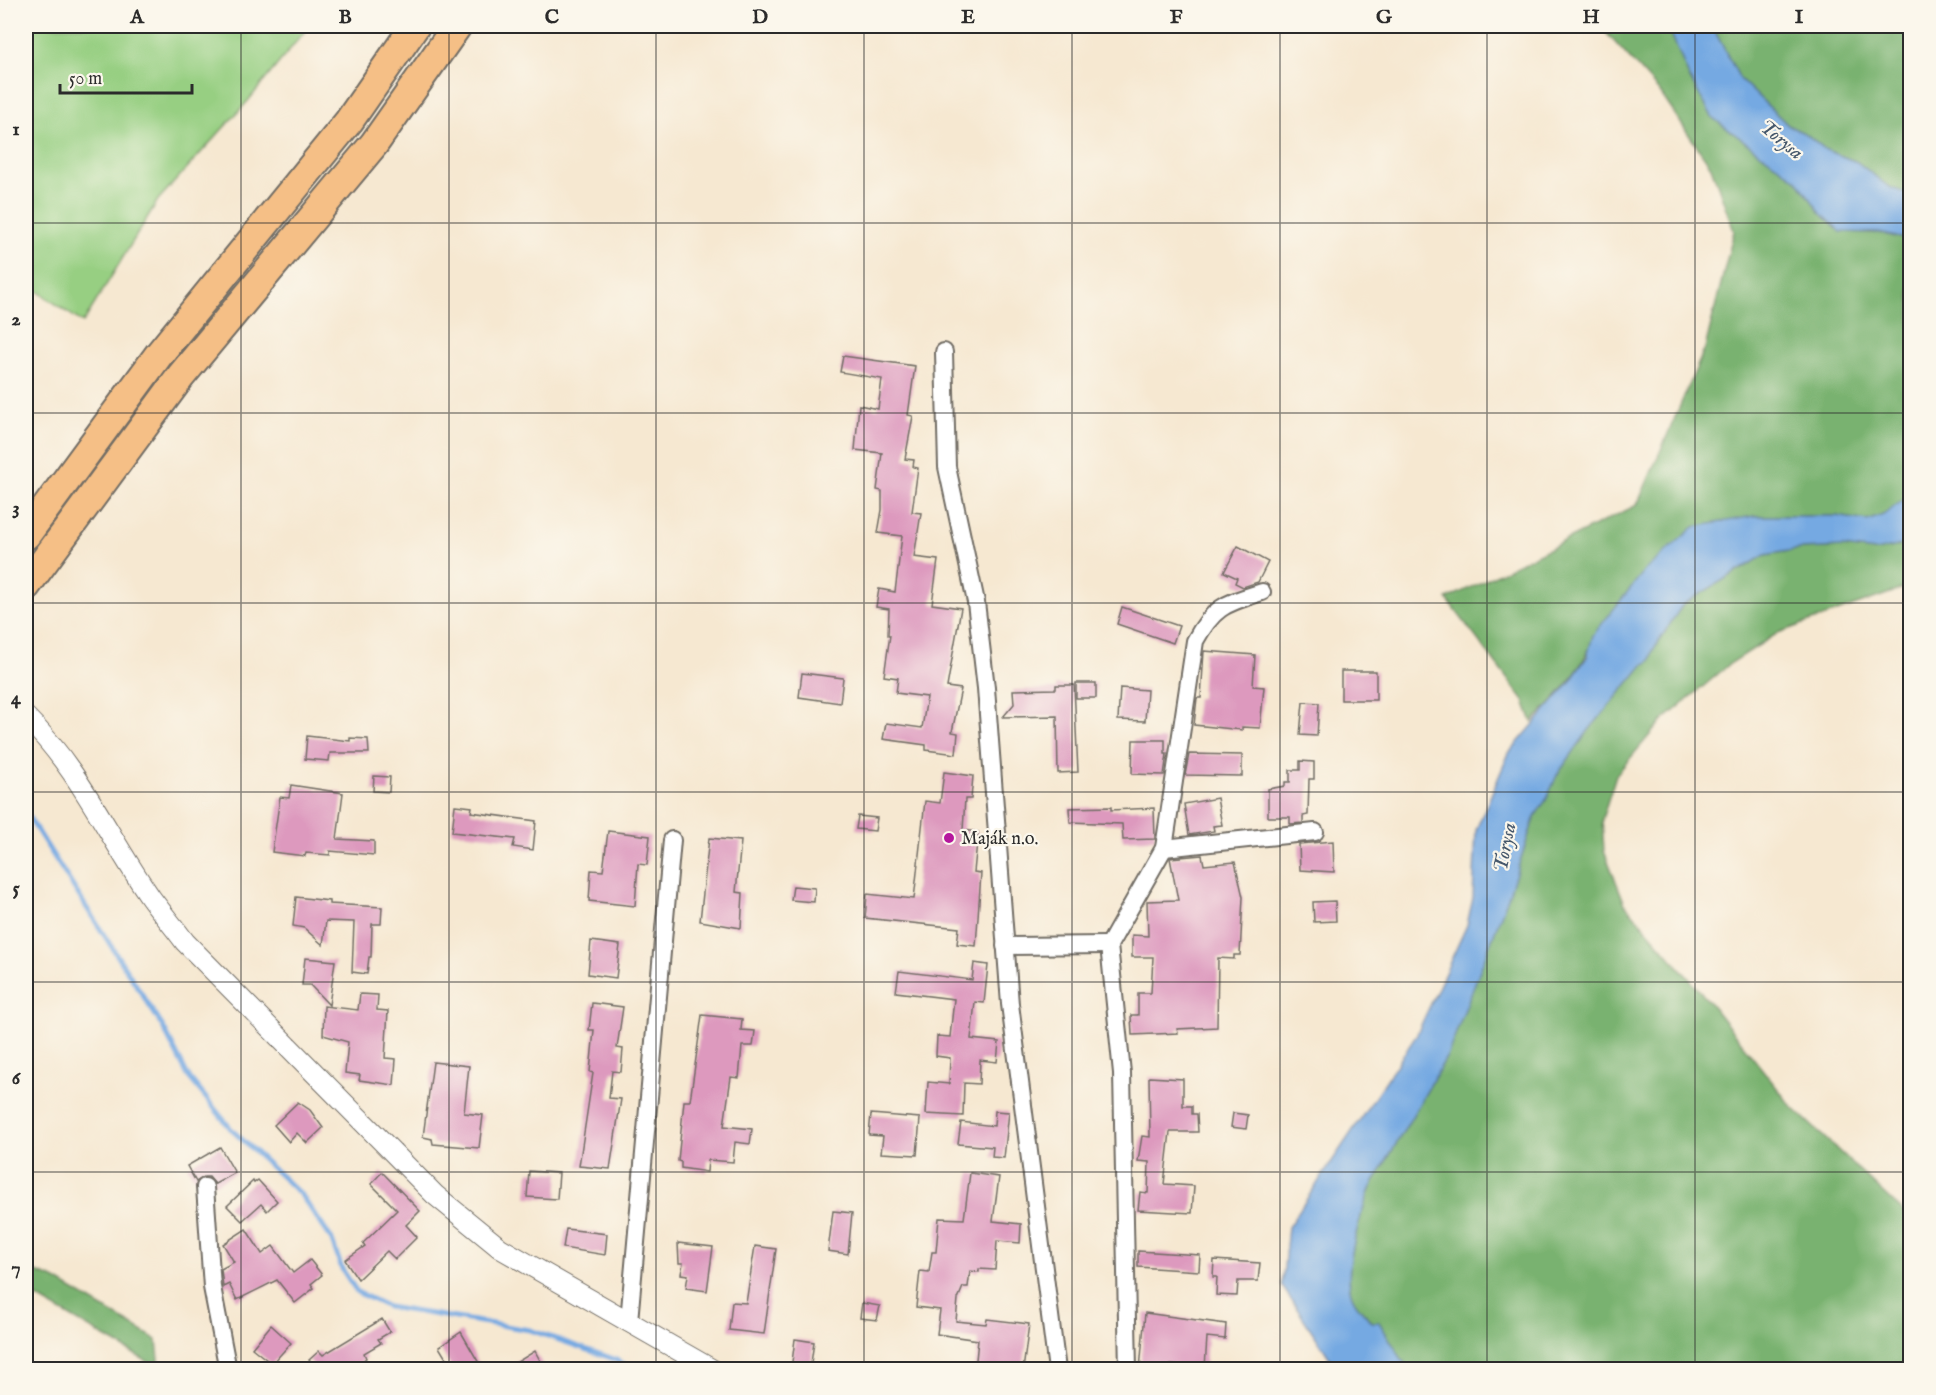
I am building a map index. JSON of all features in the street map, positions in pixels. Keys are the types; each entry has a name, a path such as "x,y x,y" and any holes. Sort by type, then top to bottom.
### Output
{"highway":[{"path":"26,535 160,353 348,121 415,26"},
{"path":"26,586 181,376 374,144 457,26"}],"street":[{"path":"944,352 947,467 976,602 986,688 1010,1004 1057,1370"},
{"path":"1128,1370 1122,1073 1109,945 1164,848 1195,641 1208,618 1223,604 1262,592"},
{"path":"26,717 62,756 92,800 150,898 185,942 418,1179 500,1248 713,1370"},
{"path":"1164,848 1315,832"},
{"path":"629,1321 672,840"},
{"path":"1005,946 1109,945"},
{"path":"205,1187 212,1287 228,1370"}],"green space":[{"path":"26,26 309,26 248,101 158,200 83,323 26,283"},
{"path":"1600,26 1668,26 1690,79 1713,118 1797,180 1820,212 1841,232 1879,233 1910,240 1910,495 1883,515 1867,521 1836,516 1754,516 1594,635 1576,672 1532,722 1524,701 1447,599 1637,505 1705,348 1734,231 1711,167 1659,91"},
{"path":"1712,26 1910,26 1910,195 1889,187 1857,162 1826,150 1806,134 1789,126 1740,79"},
{"path":"1910,543 1910,586 1778,633 1731,663 1660,723 1616,775 1602,819 1604,851 1625,904 1710,1003 1792,1107 1910,1218 1910,1369 1408,1369 1379,1323 1372,1322 1360,1309 1350,1290 1349,1277 1357,1229 1370,1189 1447,1056 1508,897 1535,816 1546,800 1557,775 1589,730 1643,665 1650,661 1653,650 1683,604 1765,555 1800,549 1843,547 1876,551"},
{"path":"26,1268 54,1279 157,1340 160,1369 26,1291"}],"water":[{"name":"Torysa","path":"1668,26 1712,26 1740,79 1789,126 1806,134 1826,150 1857,162 1889,187 1910,195 1910,240 1879,233 1841,232 1820,212 1797,180 1713,118 1690,79"},
{"name":"Torysa","path":"1910,495 1910,543 1876,551 1843,547 1800,549 1765,555 1683,604 1653,650 1650,661 1643,665 1589,730 1557,775 1546,800 1535,816 1508,897 1447,1056 1370,1189 1357,1229 1349,1277 1350,1290 1362,1311 1372,1322 1379,1322 1408,1369 1337,1369 1282,1286 1288,1227 1416,1036 1467,925 1473,898 1476,830 1509,753 1570,682 1587,657 1593,635 1645,570 1694,527 1754,516 1836,516 1867,521 1883,515"}],"building":[{"path":"843,356 915,366 908,415 913,416 905,459 914,460 913,467 918,468 912,512 921,513 914,557 938,560 932,604 961,608 947,687 961,689 952,732 958,733 956,754 926,750 926,745 883,739 886,723 922,728 927,697 896,693 898,678 884,676 890,635 888,635 889,609 876,607 879,589 895,592 902,536 878,533 882,510 882,491 877,490 882,453 855,450 859,405 878,409 882,379 840,372"},
{"path":"1238,546 1268,562 1258,582 1243,587 1235,583 1237,578 1224,572"},
{"path":"1122,607 1179,626 1173,643 1117,624"},
{"path":"1204,651 1255,655 1253,686 1264,687 1260,728 1242,727 1242,730 1194,725 1197,698 1201,698"},
{"path":"1341,671 1376,671 1376,700 1341,700"},
{"path":"802,673 843,678 840,703 799,697"},
{"path":"1076,683 1096,683 1096,698 1076,698"},
{"path":"1056,685 1074,685 1078,772 1058,773 1057,716 1003,717 1014,704 1013,690 1056,689"},
{"path":"1120,688 1147,690 1145,721 1118,720"},
{"path":"1303,702 1319,703 1317,736 1300,735"},
{"path":"307,736 350,741 350,738 368,739 369,753 330,753 329,761 305,759"},
{"path":"1133,740 1165,740 1165,754 1167,754 1164,775 1132,774"},
{"path":"1189,754 1242,755 1242,776 1185,775"},
{"path":"1300,761 1314,762 1314,779 1309,779 1308,815 1303,816 1303,823 1290,824 1290,817 1268,817 1268,789 1285,786 1285,782 1290,782 1290,770 1300,770"},
{"path":"944,772 973,776 971,799 965,799 963,830 978,832 974,872 981,873 976,946 957,944 959,928 865,918 867,894 914,899 925,801 940,803"},
{"path":"374,776 390,777 389,792 373,791"},
{"path":"291,785 343,793 337,839 374,841 374,855 330,851 330,855 306,853 305,856 272,852 280,797 289,798"},
{"path":"1217,798 1222,825 1213,826 1214,831 1189,835 1184,804"},
{"path":"455,805 472,807 471,812 536,821 533,850 513,847 515,839 452,832"},
{"path":"1111,807 1111,810 1154,808 1155,839 1123,840 1122,824 1070,822 1069,808"},
{"path":"858,816 877,818 875,831 856,829"},
{"path":"608,831 650,836 647,865 638,864 635,906 589,901 591,870 603,871"},
{"path":"709,838 741,841 736,892 743,893 741,928 700,921"},
{"path":"1333,841 1334,872 1300,870 1299,844"},
{"path":"1202,855 1204,865 1235,862 1243,897 1240,955 1234,955 1234,959 1218,958 1217,1027 1177,1029 1178,1033 1132,1035 1131,1015 1138,1015 1138,993 1151,993 1153,957 1132,957 1132,935 1148,936 1147,901 1178,900 1170,858"},
{"path":"793,886 815,888 814,902 791,900"},
{"path":"296,897 329,901 329,904 382,907 381,924 372,924 371,957 369,957 367,974 352,972 354,922 326,921 323,945 304,928 293,926"},
{"path":"1335,901 1336,921 1314,922 1313,902"},
{"path":"591,941 620,945 616,978 588,974"},
{"path":"305,958 335,961 329,1005 310,985 302,985"},
{"path":"974,963 988,965 984,1003 975,1002 971,1039 999,1042 997,1062 980,1060 979,1084 964,1083 963,1116 926,1114 928,1082 949,1084 950,1058 936,1056 937,1036 950,1037 954,999 896,992 899,971 972,980"},
{"path":"360,994 378,995 377,1010 388,1011 385,1058 396,1059 394,1085 359,1080 360,1075 345,1073 348,1042 323,1035 324,1006 358,1010"},
{"path":"592,1003 623,1007 617,1048 623,1049 621,1072 612,1071 609,1098 621,1099 610,1169 579,1166 593,1073 590,1072 594,1030 589,1030"},
{"path":"702,1015 742,1019 741,1030 755,1031 753,1046 742,1046 739,1078 731,1077 724,1126 752,1129 750,1144 735,1142 733,1162 708,1160 707,1172 681,1168 681,1162 678,1161 684,1101 690,1101"},
{"path":"433,1062 469,1066 464,1113 483,1115 479,1148 433,1144 432,1139 423,1137"},
{"path":"1149,1077 1183,1079 1183,1106 1192,1106 1192,1114 1197,1114 1198,1132 1170,1132 1164,1184 1194,1186 1192,1213 1138,1210 1140,1192 1148,1193 1149,1162 1138,1161 1142,1136 1150,1137"},
{"path":"298,1102 310,1110 323,1128 307,1143 297,1133 289,1142 274,1125"},
{"path":"995,1111 1009,1112 1004,1158 992,1157 993,1147 958,1144 961,1122 994,1126"},
{"path":"1233,1113 1248,1115 1246,1129 1231,1127"},
{"path":"871,1114 920,1118 917,1155 881,1153 883,1136 869,1135"},
{"path":"220,1147 235,1173 215,1184 209,1177 196,1182 187,1166"},
{"path":"529,1171 559,1173 557,1199 527,1197"},
{"path":"382,1172 420,1211 406,1225 417,1237 395,1259 387,1251 358,1279 345,1260 365,1246 363,1243 397,1210 371,1184"},
{"path":"970,1173 999,1177 993,1221 1021,1224 1020,1243 997,1241 995,1270 970,1271 968,1287 963,1287 958,1299 956,1321 986,1324 987,1319 1029,1324 1023,1370 975,1370 978,1340 937,1334 940,1310 916,1307 920,1271 929,1272 932,1252 936,1252 939,1218 964,1219"},
{"path":"258,1180 277,1201 267,1211 261,1204 242,1221 227,1206 253,1181 254,1183"},
{"path":"833,1211 852,1213 848,1254 828,1251"},
{"path":"246,1229 262,1254 273,1246 293,1273 310,1260 322,1275 311,1284 314,1288 295,1303 277,1280 237,1300 229,1284 223,1287 221,1269 234,1262 223,1244"},
{"path":"566,1229 607,1234 605,1255 563,1248"},
{"path":"678,1243 713,1247 707,1291 686,1288 688,1275 681,1274 683,1263 679,1263"},
{"path":"755,1246 776,1249 764,1334 729,1330 732,1302 746,1303"},
{"path":"1138,1251 1200,1255 1199,1271 1138,1267"},
{"path":"1214,1260 1260,1263 1258,1281 1238,1281 1237,1296 1216,1295 1217,1277 1213,1277"},
{"path":"862,1303 880,1306 877,1320 860,1318"},
{"path":"1145,1313 1226,1324 1225,1339 1207,1337 1205,1368 1171,1365 1171,1370 1140,1369"},
{"path":"382,1319 390,1332 378,1339 381,1343 364,1353 366,1358 351,1370 318,1370 309,1360 319,1351 323,1355"},
{"path":"271,1325 291,1343 272,1364 252,1348"},
{"path":"461,1332 483,1370 453,1370 439,1347"},
{"path":"795,1339 814,1342 810,1370 791,1370"},
{"path":"535,1351 545,1370 504,1370"}],"waterway":[{"path":"26,813 163,1027 188,1076 232,1130 301,1195 331,1238 342,1269 357,1292 388,1307 530,1330 614,1359 635,1370"}],"place":[{"name":"Maják n.o.","path":"949,838"}]}
